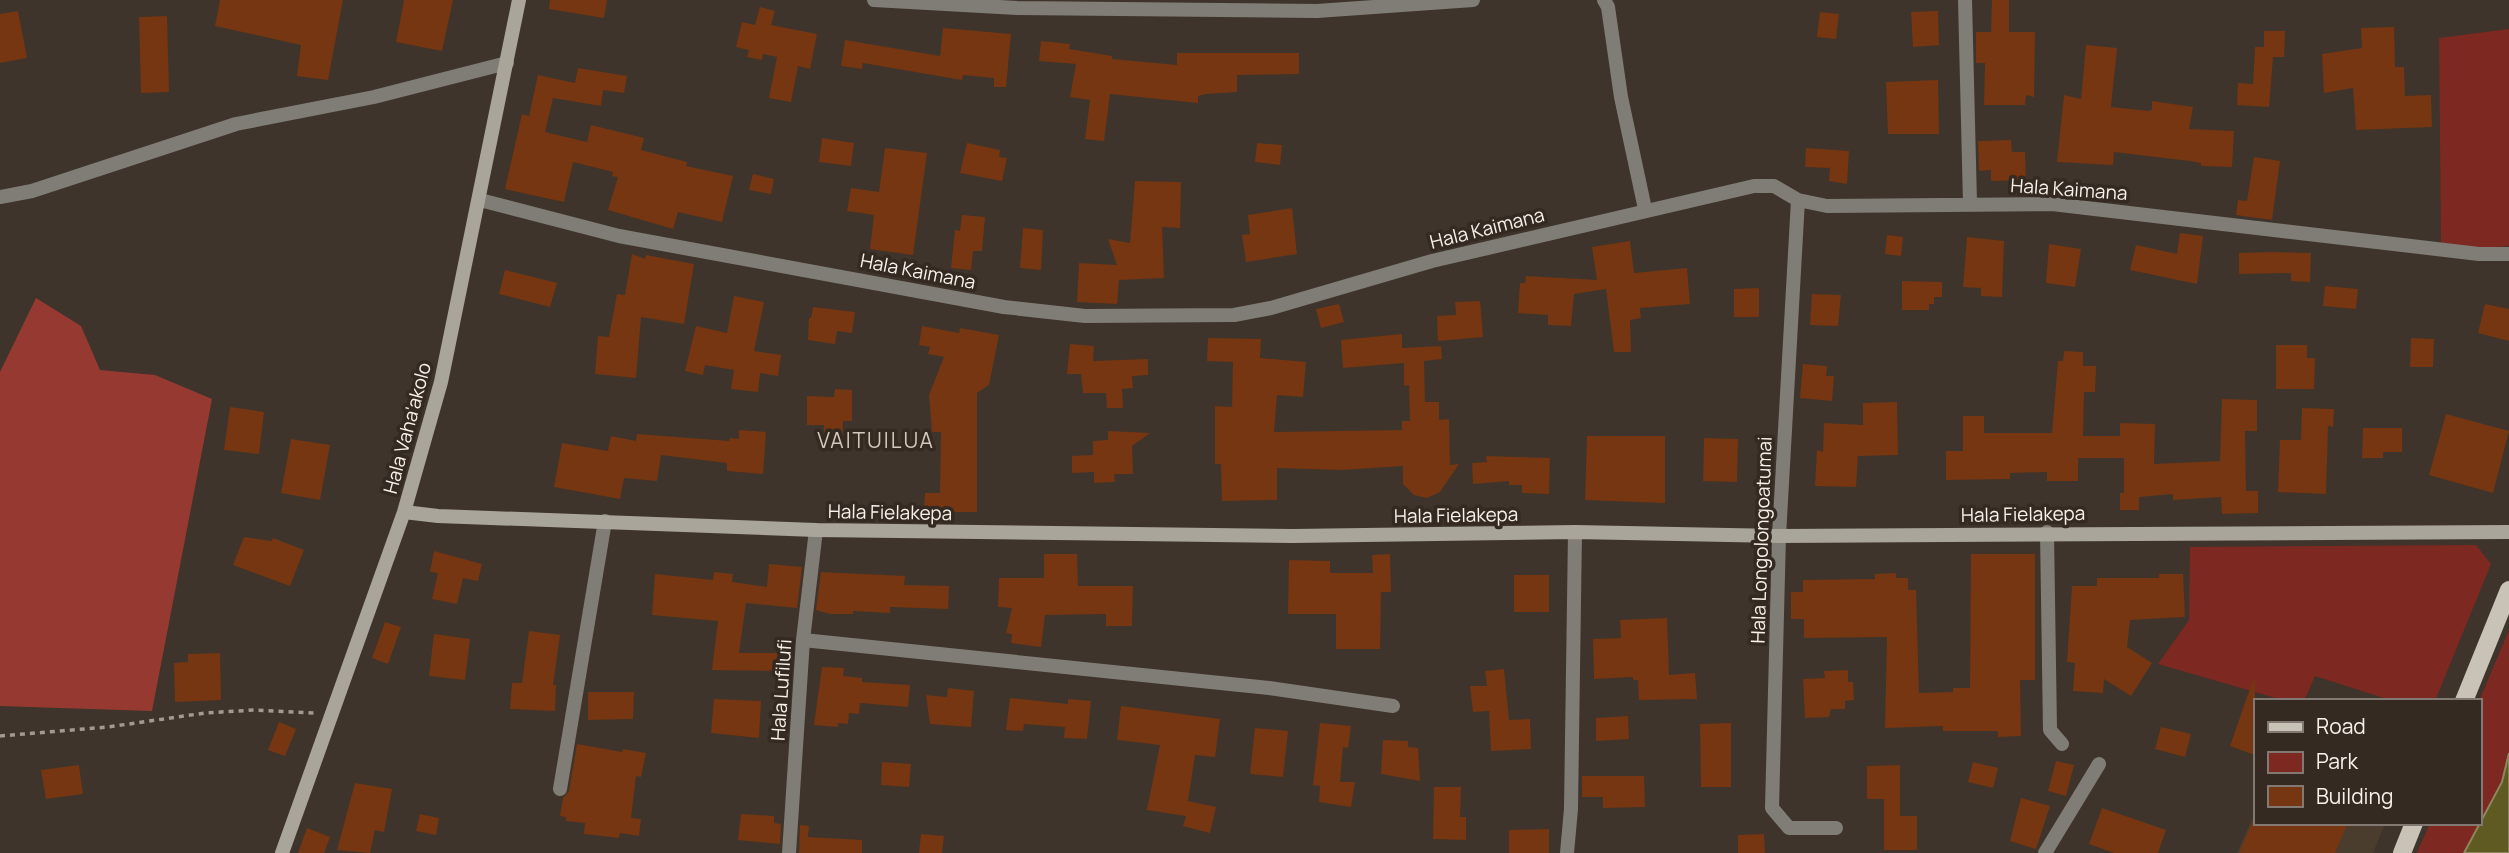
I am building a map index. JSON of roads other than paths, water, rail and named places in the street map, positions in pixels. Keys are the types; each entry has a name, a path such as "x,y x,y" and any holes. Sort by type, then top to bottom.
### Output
{"main road":[{"path":"2465,699 2509,590"},
{"path":"2402,853 2413,825"}],"street":[{"name":"Hala Vaha'akolo","path":"282,853 404,512 441,382 519,0"},
{"path":"874,0 1242,5 1317,11 1474,0"},
{"path":"1604,0 1608,7 1621,97 1645,209"},
{"path":"1965,0 1970,203"},
{"path":"0,197 32,191 236,124 374,97 508,63"},
{"name":"Hala Kaimana","path":"480,200 618,236 1004,307 1085,316 1234,314 1271,308 1432,261 1645,209 1754,186 1774,186 1798,200 1827,206 2052,204 2479,254 2509,254"},
{"name":"Hala Longolongoatumai","path":"1798,200 1779,536 1772,807 1789,828 1836,828"},
{"name":"Hala Fielakepa","path":"404,512 816,530 1293,536 1575,532 1779,536 2047,532 2509,532"},
{"path":"560,789 605,522"},
{"name":"Hala Lufilufi","path":"789,853 803,640 816,530"},
{"path":"1567,853 1572,809 1575,532"},
{"path":"2047,532 2050,730 2062,744"},
{"path":"803,640 1269,688 1393,706"},
{"path":"2045,853 2099,764"}],"district":[{"name":"VAITUILUA","path":"876,441"}]}
